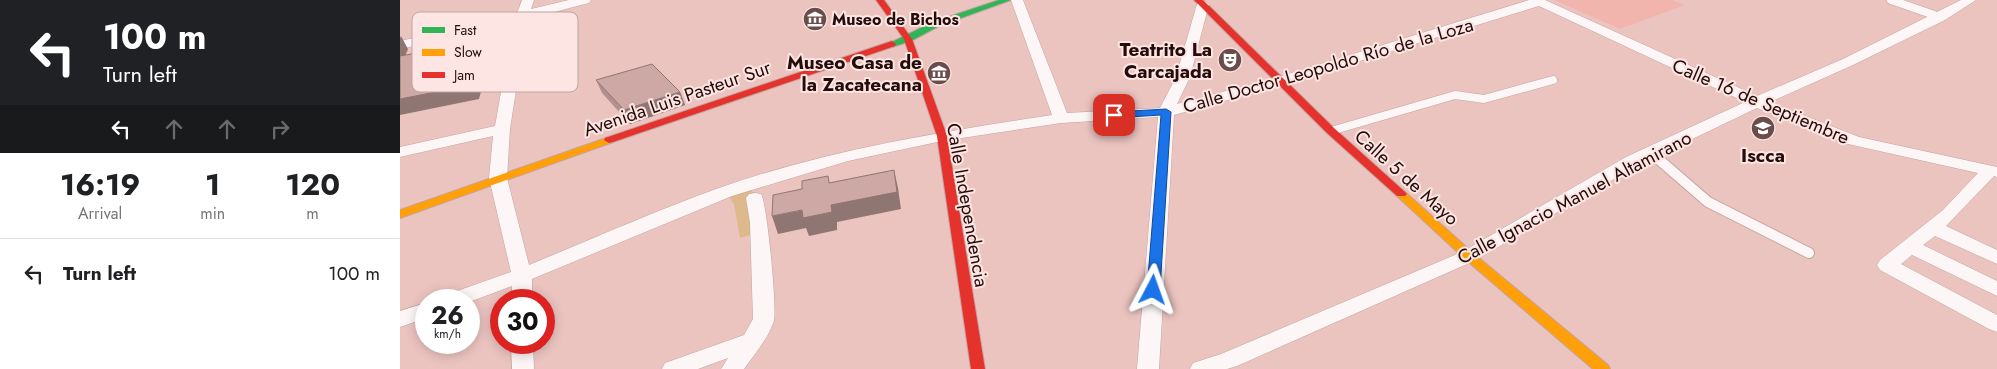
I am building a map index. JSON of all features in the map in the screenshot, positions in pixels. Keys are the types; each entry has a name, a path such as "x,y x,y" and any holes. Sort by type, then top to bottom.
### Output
{"street":[{"path":"524,12 528,0"},
{"path":"541,12 585,0"},
{"name":"Calle Independencia","path":"880,0 908,39 942,136 972,367"},
{"name":"Avenida Luis Pasteur Sur","path":"400,214 498,178 908,39 936,24 1007,0"},
{"path":"1017,0 1061,118"},
{"name":"Calle Ignacio Manuel Altamirano","path":"1201,369 1229,360 1469,256 1650,152 1848,62 1940,18 1970,0"},
{"name":"Calle Doctor Leopoldo Río de la Loza","path":"480,290 749,184 844,157 942,136 1061,118 1166,112 1280,81 1538,1"},
{"name":"Calle 16 de Septiembre","path":"1538,1 1757,102 1854,141 1993,171"},
{"path":"1148,369 1166,112 1183,77 1200,2"},
{"name":"Calle 5 de Mayo","path":"1200,2 1331,131 1469,256 1603,369"},
{"path":"509,92 502,129 498,178 522,275 522,289"},
{"path":"400,152 502,129"},
{"path":"1993,171 1949,214 1887,265 1997,324"},
{"path":"732,369 752,341 764,319 755,198"},
{"path":"1932,227 1997,258"},
{"path":"1910,246 1997,289"},
{"path":"400,319 415,314"},
{"path":"674,369 752,341"},
{"path":"522,354 523,369"}],"lane":[{"path":"1891,0 1940,18"},
{"path":"1331,131 1455,95 1465,95 1477,100 1484,99 1553,80"},
{"path":"1650,152 1708,202 1809,253"}],"shaded area":[{"path":"1554,0 1672,0 1685,5 1620,29"},
{"path":"749,184 755,198 759,232 740,238 734,204 726,192"}],"building":[{"path":"412,54 412,92 436,92 400,99 400,56"},
{"path":"652,64 680,92 624,110 596,80"},
{"path":"894,170 897,192 831,205 832,212 803,218 802,210 772,216 773,195 802,189 802,181 828,176 829,183"}],"traffic: fast":[{"path":"892,44 908,39 936,24 1007,0"}],"traffic: slow":[{"path":"400,214 609,140"},
{"path":"1401,194 1469,256 1603,369"}],"traffic: jam":[{"path":"880,0 908,39 942,136 978,369"},
{"path":"1198,0 1331,131 1401,194"},
{"path":"609,140 892,44"}],"place":[{"name":"Museo de Bichos","path":"815,19"},
{"name":"Teatrito La Carcajada","path":"1230,60"},
{"name":"Museo Casa de la Zacatecana","path":"939,73"},
{"name":"Iscca","path":"1763,128"}],"route":[{"path":"1114,115 1166,112 1153,290"}]}
